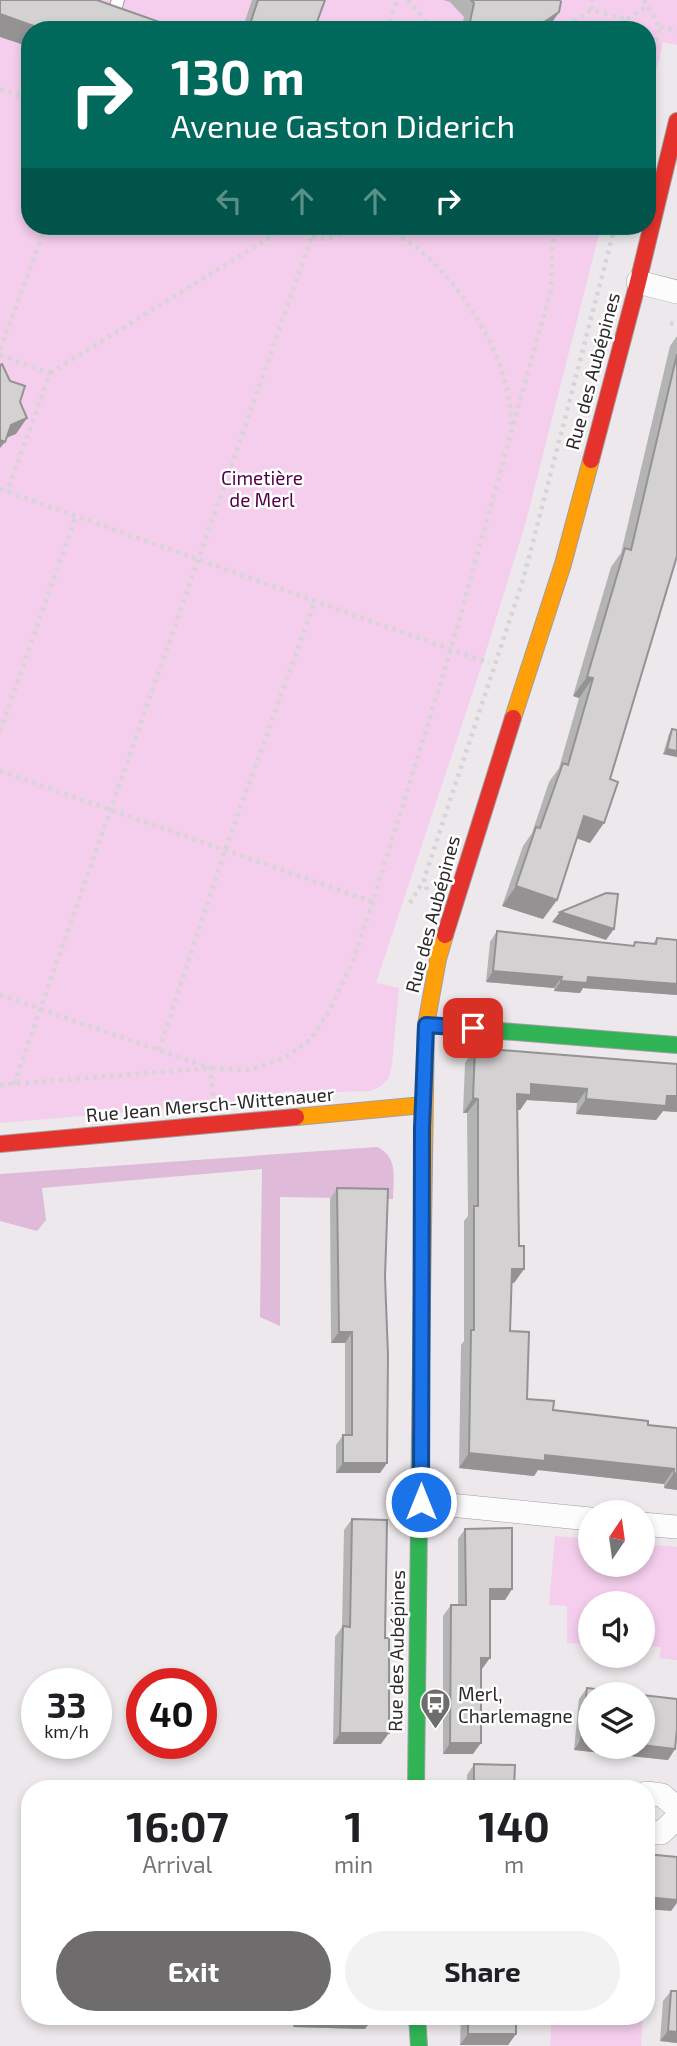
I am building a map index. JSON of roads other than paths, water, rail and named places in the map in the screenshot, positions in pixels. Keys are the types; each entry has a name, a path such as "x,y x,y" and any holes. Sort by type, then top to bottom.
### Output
{"street":[{"name":"Rue des Aubépines","path":"656,208 677,121"},
{"name":"Rue des Aubépines","path":"416,1780 426,1025 432,987 452,912 563,564 649,235"},
{"path":"638,282 677,292"},
{"path":"426,1025 677,1045"},
{"name":"Rue Jean Mersch-Wittenauer","path":"0,1144 423,1105"},
{"path":"421,1502 578,1518"},
{"path":"655,1525 677,1527"},
{"path":"655,1794 662,1795 677,1808"},
{"path":"655,1833 661,1833 677,1818"},
{"path":"418,2025 419,2046"}],"lane":[{"path":"76,0 114,13 118,0"}],"place":[{"name":"Merl, Charlemagne","path":"435,1731"}],"park label":[{"name":"Cimetière de Merl","path":"262,488"}]}
